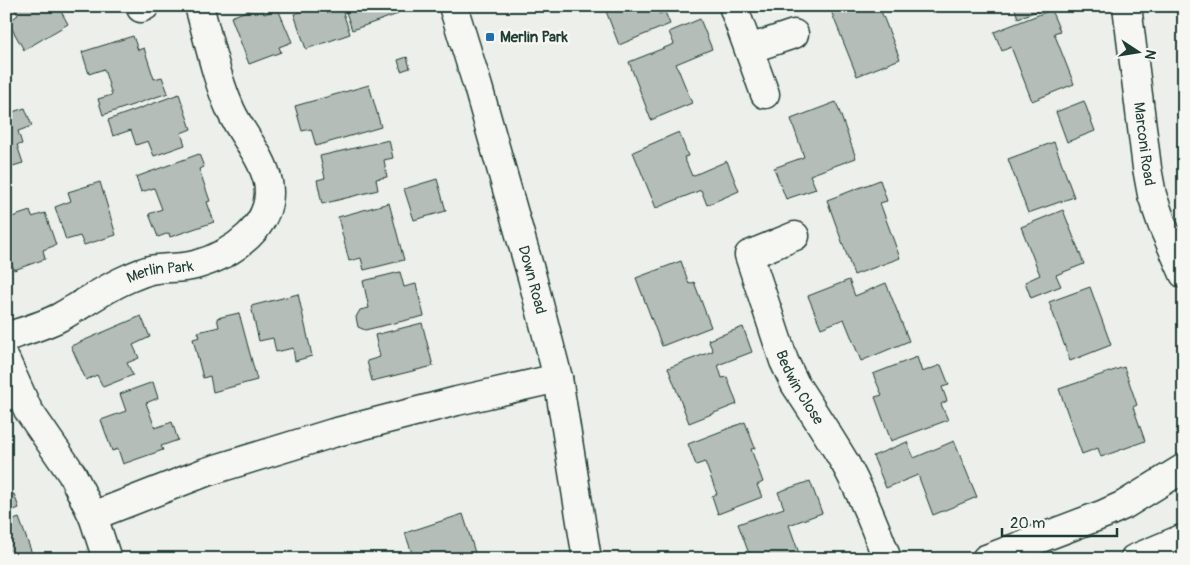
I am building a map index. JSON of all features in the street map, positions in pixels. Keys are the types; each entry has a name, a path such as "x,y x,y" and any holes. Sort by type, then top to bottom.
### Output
{"street":[{"name":"Merlin Park","path":"6,337 60,317 138,274 151,270 194,265 216,258 237,246 260,223 268,202 268,182 263,167 225,96 199,6"},
{"name":"Down Road","path":"453,6 532,277 558,378 586,559"},
{"path":"733,6 765,94"},
{"name":"Marconi Road","path":"1127,6 1152,195 1162,224 1184,274"},
{"path":"749,49 794,34"},
{"name":"Bedwin Close","path":"794,236 749,255 787,367 795,384 844,461 855,482 876,527 887,559"},
{"path":"6,361 28,410 72,474 93,516 107,559"},
{"path":"93,516 206,472 333,433 457,401 558,378"},
{"path":"986,559 1104,514 1136,498 1184,468"},
{"path":"1134,559 1184,538"}],"building":[{"path":"13,6 58,6 68,24 24,50 8,22 18,15"},
{"path":"261,6 264,14 278,9 292,42 279,47 281,52 249,64 231,17"},
{"path":"305,6 341,6 350,34 306,49 294,14 306,10"},
{"path":"344,6 395,6 398,14 352,30"},
{"path":"604,6 655,6 659,14 665,12 670,24 619,45"},
{"path":"829,6 879,6 900,59 857,76"},
{"path":"1014,6 1051,6 1018,18"},
{"path":"1051,10 1060,31 1054,33 1074,84 1032,101 1011,47 1002,51 994,32"},
{"path":"700,19 712,49 676,64 692,103 651,120 629,62 674,44 669,32"},
{"path":"133,36 138,50 144,48 154,79 162,77 168,93 103,115 98,99 112,95 104,69 89,74 82,52"},
{"path":"407,57 410,68 401,71 398,60"},
{"path":"369,85 381,127 316,146 311,129 302,131 295,106"},
{"path":"179,94 191,129 181,133 185,145 154,156 148,141 136,145 131,130 113,136 108,120"},
{"path":"1084,101 1095,131 1067,142 1056,112"},
{"path":"836,102 856,158 810,175 816,189 786,199 774,168 804,157 791,119"},
{"path":"25,108 32,126 18,131 22,144 17,145 23,163 6,168 6,114"},
{"path":"679,132 688,156 684,157 692,176 727,161 739,191 707,205 701,190 656,208 633,152"},
{"path":"389,140 393,158 384,160 387,177 376,179 378,190 322,204 317,180 325,178 320,156"},
{"path":"1054,142 1074,197 1028,213 1008,159"},
{"path":"199,154 204,167 199,169 210,201 207,202 214,222 170,237 169,233 158,237 149,214 162,209 154,188 141,192 136,177"},
{"path":"437,179 446,211 414,220 404,189"},
{"path":"880,180 887,201 880,203 900,258 854,275 827,200"},
{"path":"100,182 116,235 84,245 80,236 66,240 55,207 71,201 68,192"},
{"path":"389,203 404,260 364,270 361,258 349,261 338,217"},
{"path":"1063,210 1084,264 1056,275 1061,286 1031,298 1025,282 1040,275 1021,227"},
{"path":"30,211 32,217 45,213 56,245 43,250 45,259 14,270 6,248 6,219"},
{"path":"681,261 689,284 694,282 711,327 662,346 636,278"},
{"path":"400,272 404,287 416,284 424,316 365,330 358,327 356,317 360,310 369,308 363,281"},
{"path":"849,280 855,296 886,283 909,341 861,361 844,319 821,328 808,296"},
{"path":"1090,287 1111,345 1070,361 1049,302"},
{"path":"298,294 312,356 295,361 293,348 276,352 273,338 259,341 251,306"},
{"path":"239,313 257,380 213,392 210,376 203,378 193,339 200,337 198,332 219,327 217,318"},
{"path":"141,316 150,337 133,345 139,358 127,363 133,375 103,387 97,375 86,380 71,346"},
{"path":"422,323 433,366 372,381 367,361 380,357 375,335"},
{"path":"743,327 752,352 718,365 722,378 727,377 737,404 689,423 668,368 713,351 708,340"},
{"path":"917,357 922,372 941,365 949,385 942,387 947,401 941,404 948,420 891,441 875,397 882,395 873,374"},
{"path":"1124,367 1137,405 1133,407 1145,441 1101,457 1098,448 1082,454 1059,389"},
{"path":"153,382 158,398 146,403 155,428 172,422 178,440 161,446 163,450 123,464 118,449 112,451 101,420 126,411 120,394"},
{"path":"745,422 755,448 751,449 763,482 757,485 762,497 718,514 712,496 717,494 705,462 696,465 688,444"},
{"path":"954,441 977,497 933,515 918,475 886,488 873,456 907,442 914,458"},
{"path":"810,481 822,513 789,525 801,559 751,559 738,524 784,508 778,492"},
{"path":"6,493 7,496 14,494 19,508 6,513"},
{"path":"463,514 477,559 414,559 405,533"},
{"path":"19,518 34,559 6,559 6,523"}],"place":[{"name":"Merlin Park","path":"490,37"}]}
